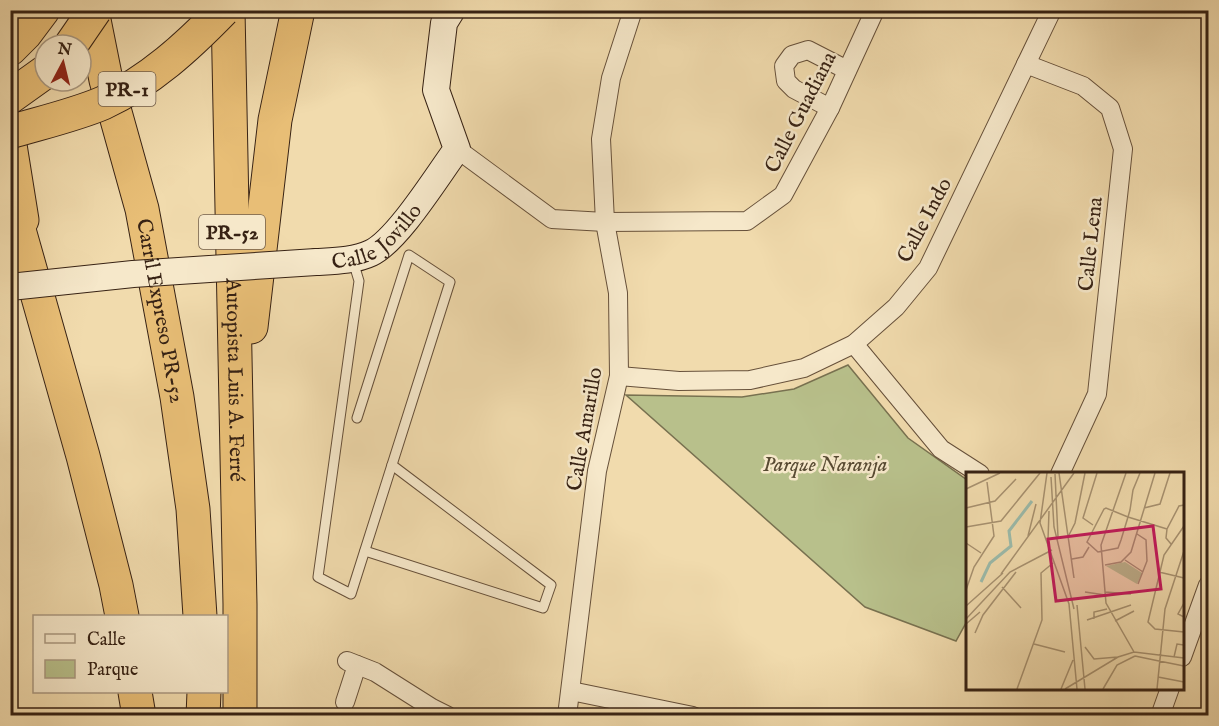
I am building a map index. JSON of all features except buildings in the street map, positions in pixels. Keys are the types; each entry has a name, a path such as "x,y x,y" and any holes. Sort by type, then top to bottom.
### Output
{"highway":[{"path":"10,49 43,10"},
{"path":"79,33 94,10"},
{"name":"Carril Expreso PR-52","path":"94,10 106,80 142,208 177,397 193,509 200,615"},
{"name":"PR-1","path":"10,132 102,103 142,82 186,48 223,10"},
{"name":"Autopista Luis A. Ferré","path":"228,10 240,716"},
{"path":"237,454 275,120 298,10"},
{"path":"10,97 33,81"},
{"path":"10,145 27,253"},
{"path":"10,198 83,456 122,615"},
{"path":"135,693 139,716"},
{"path":"203,716 204,693"}],"street":[{"path":"452,10 444,23 436,90 457,150"},
{"name":"Calle Amarillo","path":"567,716 597,471 619,376 618,293 605,222 601,139 611,78 633,10"},
{"name":"Calle Guadiana","path":"457,150 552,219 605,222 747,221 783,195 830,108 875,10"},
{"name":"Calle Indo","path":"619,376 679,381 750,381 804,368 854,344 896,307 928,268 1053,10"},
{"path":"830,108 794,89 786,81 784,66 792,55 808,50 846,70"},
{"name":"Calle Lena","path":"1026,64 1083,86 1110,108 1123,149 1096,394 1060,472"},
{"name":"Calle Jovillo","path":"10,287 133,274 344,261 371,253 392,237 457,150"},
{"path":"854,344 941,449 977,472"},
{"path":"1183,654 1209,585"},
{"path":"345,702 352,663 375,672 434,713"},
{"path":"1160,716 1169,690"},
{"path":"571,691 693,716"}],"lane":[{"path":"352,258 358,280 318,578 351,594 450,282 409,255 357,418"},
{"path":"365,551 543,608 551,585 392,465"}],"green space":[{"name":"Parque Naranja","path":"848,365 908,438 966,479 966,623 956,641 865,607 626,395 742,397 794,389"}]}
